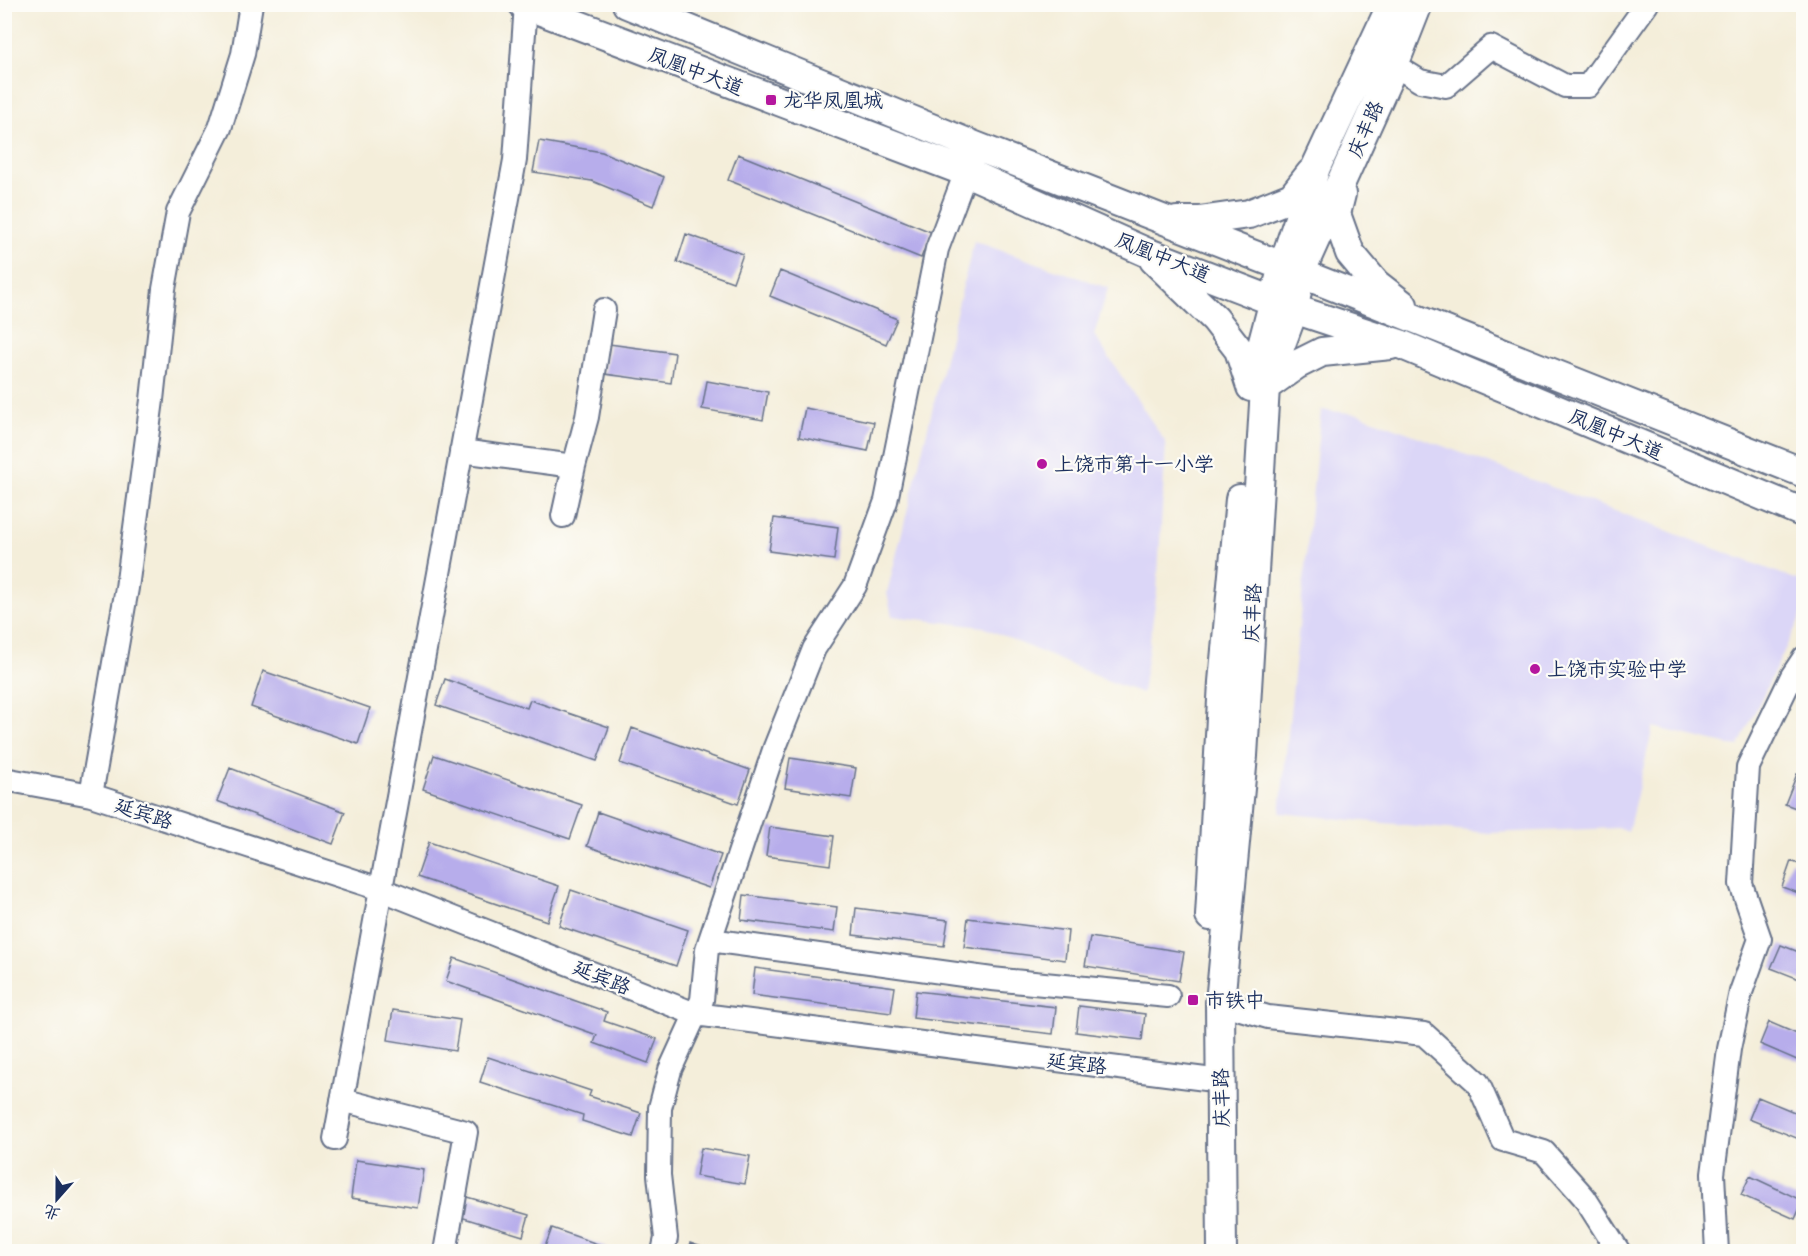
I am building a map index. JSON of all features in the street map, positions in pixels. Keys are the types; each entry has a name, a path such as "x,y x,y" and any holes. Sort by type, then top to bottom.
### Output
{"main road":[{"name":"凤凰中大道","path":"627,4 953,137 1292,269 1803,473"},
{"path":"1292,269 1316,167 1392,4"},
{"name":"庆丰路","path":"1222,1251 1211,1080 1243,756 1258,387 1292,269 1347,171 1418,4"},
{"name":"凤凰中大道","path":"525,5 966,172 1146,252 1283,305 1400,345 1803,513"},
{"path":"1166,221 1199,222 1249,214 1292,196 1316,167"},
{"path":"1347,171 1336,214 1350,253 1376,284 1425,323"},
{"path":"1146,252 1215,319 1239,350 1258,387 1223,682 1211,1080 1202,1251"},
{"path":"1258,387 1322,352 1400,345"}],"street":[{"path":"91,795 127,588 164,289 178,212 220,128 243,54 251,4"},
{"path":"1394,64 1420,81 1446,86 1491,47 1565,86 1588,86 1647,4"},
{"path":"335,1139 515,160 525,5"},
{"path":"663,1251 666,1238 659,1175 660,1108 670,1070 702,1000 707,949 775,747 814,649 855,586 886,501 937,249 966,172"},
{"path":"563,516 587,417 604,310"},
{"path":"461,451 574,466"},
{"path":"1718,1251 1713,1174 1729,1049 1741,992 1760,939 1741,884 1748,767 1803,658"},
{"name":"延宾路","path":"4,779 91,795 380,889 695,1014 1211,1080"},
{"path":"710,940 992,979 1168,996"},
{"path":"1220,1003 1268,1017 1424,1034 1478,1083 1503,1140 1544,1152 1584,1197 1619,1251"},
{"path":"342,1100 466,1132 445,1251"}],"shaded area":[{"name":"上饶市第十一小学","path":"974,241 1108,288 1094,335 1166,443 1157,591 1142,693 1113,683 983,627 892,616 887,593"},
{"name":"上饶市实验中学","path":"1321,410 1358,414 1803,582 1803,612 1738,747 1653,727 1628,832 1618,828 1489,833 1280,813"}],"building":[{"path":"539,141 602,152 664,177 653,206 592,181 533,172"},
{"path":"738,154 931,232 921,258 728,180"},
{"path":"686,234 743,254 733,282 677,262"},
{"path":"780,271 897,319 886,344 770,296"},
{"path":"609,344 675,353 671,383 605,374"},
{"path":"707,381 768,392 763,420 702,409"},
{"path":"805,408 874,422 868,451 799,437"},
{"path":"774,518 838,527 834,560 769,551"},
{"path":"263,671 370,708 358,744 251,707"},
{"path":"445,679 527,708 530,700 609,727 597,761 436,705"},
{"path":"632,728 750,770 738,804 620,763"},
{"path":"434,755 582,805 570,839 423,789"},
{"path":"790,758 856,768 851,798 785,788"},
{"path":"230,768 345,812 333,844 217,801"},
{"path":"1797,774 1804,776 1804,811 1785,804"},
{"path":"598,812 721,855 709,888 587,846"},
{"path":"770,827 834,836 830,865 766,856"},
{"path":"429,842 559,886 547,921 417,877"},
{"path":"1791,861 1804,866 1804,895 1782,887"},
{"path":"571,890 688,930 676,966 559,926"},
{"path":"744,895 837,907 834,932 741,920"},
{"path":"856,908 948,920 944,946 853,935"},
{"path":"968,918 1068,931 1065,960 964,947"},
{"path":"1090,937 1184,952 1179,981 1085,966"},
{"path":"1781,945 1804,954 1804,981 1771,968"},
{"path":"454,958 607,1012 604,1021 657,1039 648,1063 594,1043 597,1035 446,981"},
{"path":"755,968 895,987 891,1013 752,995"},
{"path":"916,991 1056,1007 1053,1034 913,1018"},
{"path":"1079,1006 1145,1014 1142,1040 1076,1032"},
{"path":"393,1010 460,1020 455,1051 388,1040"},
{"path":"1769,1022 1804,1037 1804,1063 1760,1044"},
{"path":"488,1057 591,1091 589,1096 641,1113 633,1137 582,1121 583,1115 480,1082"},
{"path":"1758,1097 1804,1116 1804,1141 1749,1119"},
{"path":"701,1148 750,1156 745,1184 696,1176"},
{"path":"356,1160 424,1170 418,1208 351,1198"},
{"path":"1750,1176 1803,1201 1795,1219 1741,1195"},
{"path":"460,1195 529,1215 523,1236 454,1215"},
{"path":"552,1228 606,1247 605,1252 543,1252"},
{"path":"690,1243 714,1251 714,1252 688,1252"}],"place":[{"name":"龙华凤凰城","path":"771,100"},
{"name":"上饶市第十一小学","path":"1042,464"},
{"name":"上饶市实验中学","path":"1535,669"},
{"name":"市铁中","path":"1193,1000"}]}
